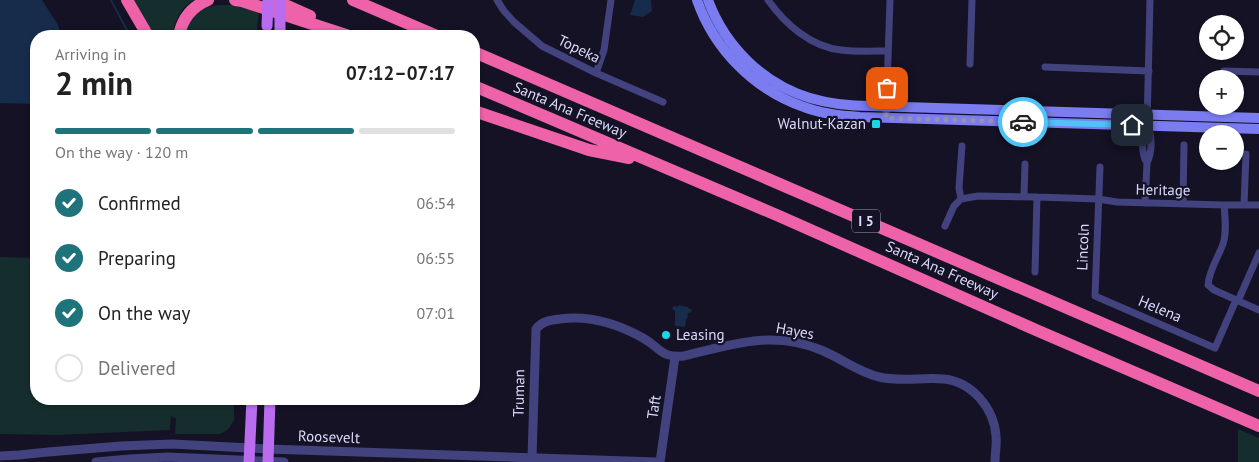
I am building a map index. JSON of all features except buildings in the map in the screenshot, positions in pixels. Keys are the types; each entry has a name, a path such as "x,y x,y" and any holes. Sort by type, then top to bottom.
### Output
{"highway":[{"path":"127,0 144,30"},
{"path":"180,30 182,22 192,10 208,0"},
{"path":"235,0 330,30"},
{"path":"274,0 343,30"},
{"path":"353,0 423,30"},
{"name":"Santa Ana Freeway","path":"480,55 1259,391"},
{"name":"Santa Ana Freeway","path":"480,89 779,216 1259,426"},
{"path":"480,113 589,150 656,164"}],"main road":[{"path":"268,0 271,30"},
{"path":"272,30 280,0"},
{"path":"697,0 702,15 711,31 740,68 782,98 805,108 828,114 846,116 886,112 1259,118"},
{"path":"708,0 721,27 751,64 791,91 810,98 886,112 1147,126 1259,129"},
{"path":"711,31 721,27"},
{"path":"249,461 252,405"},
{"path":"268,462 270,405"}],"street":[{"name":"Topeka","path":"497,0 504,12 542,46 663,102"},
{"path":"596,72 604,50 611,0"},
{"path":"768,0 795,30 809,39 840,50 888,51"},
{"path":"886,112 890,0"},
{"path":"970,64 972,0"},
{"path":"1145,203 1147,163 1143,156 1144,132 1147,126 1148,115 1150,0"},
{"path":"1045,67 1149,71"},
{"path":"1244,72 1259,72"},
{"path":"1184,145 1184,204"},
{"path":"945,226 954,206 961,199 959,188 962,146"},
{"path":"1244,205 1246,154"},
{"path":"1024,196 1025,164"},
{"name":"Lincoln","path":"1095,296 1100,167"},
{"name":"Heritage","path":"961,199 978,196 1037,196 1098,199 1117,202 1259,205"},
{"path":"1035,272 1037,196"},
{"path":"1224,205 1224,243 1209,276 1208,285 1214,290 1259,310"},
{"path":"1237,300 1259,253"},
{"name":"Helena","path":"1095,296 1215,348 1237,300"},
{"name":"Truman","path":"532,460 535,333 538,325 548,321 568,318 599,320 643,338 660,352 675,357"},
{"name":"Hayes","path":"675,357 750,341 770,339 806,344 834,355 853,367 877,376 901,380 942,379 958,382 976,394 990,412 996,435 995,462"},
{"name":"Taft","path":"658,462 675,357"},
{"name":"Roosevelt","path":"0,456 121,446 172,444 408,458 658,462"},
{"name":"Roosevelt","path":"96,462 168,457 284,462"}],"green space":[{"path":"132,0 194,0 185,6 179,15 174,30 150,30"},
{"path":"235,5 259,12 257,30 186,30 196,14 212,6"},
{"path":"0,257 30,258 30,405 234,405 234,420 226,431 220,434 175,434 176,419 171,416 170,430 58,435 0,434"},
{"path":"1238,429 1259,438 1259,462 1238,462"}],"water":[{"path":"0,0 42,0 59,30 30,30 30,104 0,103"},
{"path":"635,0 651,0 652,11 643,17 630,15"},
{"path":"678,305 692,310 688,313 685,327 675,326 675,311 672,308 674,306 678,307"}],"waterway":[{"path":"111,0 127,30"}],"way so far":[{"path":"887,88 886,118 1023,122"}],"place":[{"name":"Walnut-Kazan","path":"876,124"},
{"name":"Leasing","path":"666,335"}],"route":[{"path":"1023,122 1132,125"}]}
